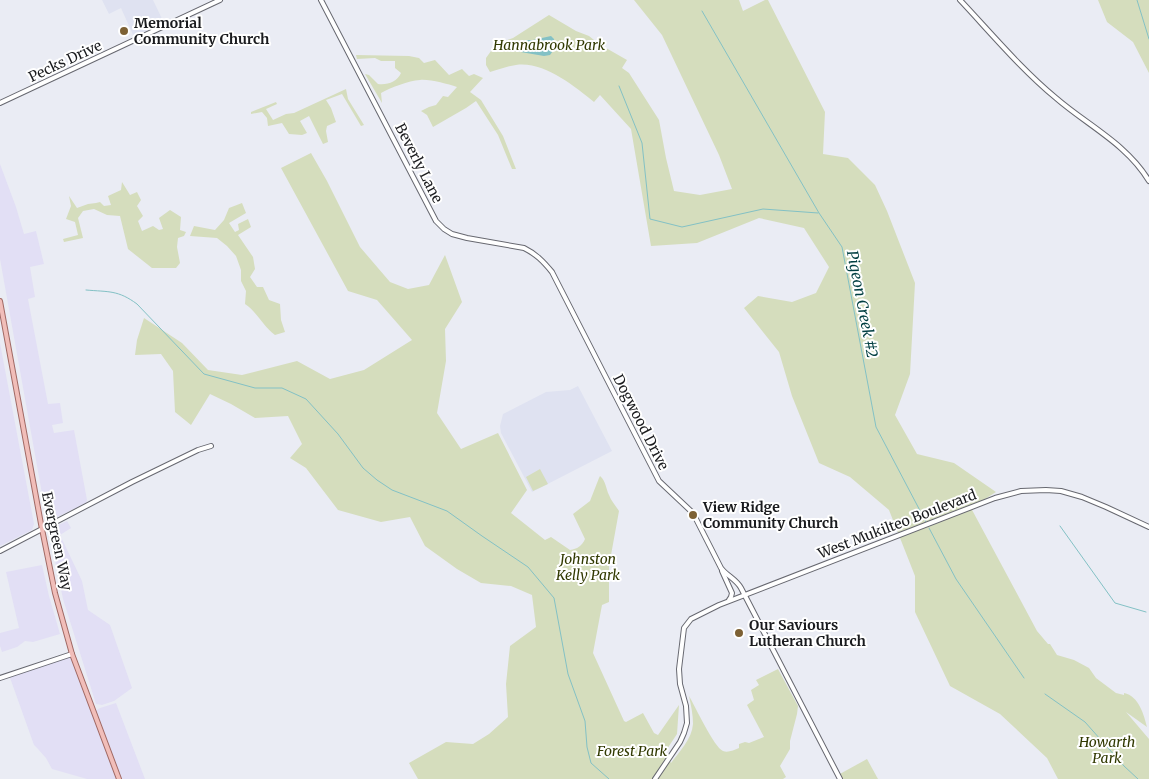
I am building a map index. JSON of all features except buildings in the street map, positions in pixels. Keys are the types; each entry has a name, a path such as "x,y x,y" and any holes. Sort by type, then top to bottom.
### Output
{"main road":[{"name":"Evergreen Way","path":"0,301 55,593 72,654 119,779"}],"street":[{"name":"Pecks Drive","path":"0,103 220,0"},
{"name":"Beverly Lane","path":"321,0 436,222 452,234 524,248 541,258 552,272"},
{"path":"960,0 1041,85 1056,99 1122,148 1149,181"},
{"name":"Dogwood Drive","path":"552,272 659,481 693,513 721,568 737,582 745,594 840,779"},
{"path":"0,551 171,463 211,446"},
{"name":"West Mukilteo Boulevard","path":"655,779 680,742 687,722 679,669 684,628 691,619 745,594 995,498 1021,491 1046,490 1068,493 1106,507 1149,527"},
{"path":"721,568 722,574 732,593 728,601"},
{"path":"0,678 72,654"}],"shaded area":[{"path":"102,0 153,0 164,23 134,37 121,8 109,14"},
{"path":"0,164 24,234 36,231 44,264 30,267 35,297 28,299 48,404 60,403 63,423 52,425 54,433 74,430 87,500 86,503 51,520 47,519 46,516 0,259"},
{"path":"0,343 34,524 32,530 0,546"},
{"path":"578,386 612,451 532,492 501,433 500,426 503,414 546,392 570,390"},
{"path":"67,521 71,528 60,535 82,581 88,610 110,625 132,688 114,701 102,705 96,704 63,599 49,531"},
{"path":"42,565 60,634 33,642 25,641 17,647 2,652 0,633 19,628 6,572"},
{"path":"72,654 94,712 116,703 145,779 87,779 52,769 46,758 34,745 9,675"}],"green space":[{"path":"634,0 739,0 743,11 768,0 825,112 823,154 848,158 875,185 915,283 910,374 895,415 917,454 954,463 996,492 971,508 1037,631 1050,644 1057,655 1074,660 1089,668 1096,678 1116,693 1129,695 1137,702 1147,727 1126,712 1149,739 1149,779 1058,779 1047,758 1000,714 950,686 915,612 915,576 889,510 850,477 819,463 792,396 779,352 744,308 758,296 792,302 816,293 829,267 804,228 759,218 697,243 651,246 631,129 600,95 594,102 568,82 548,71 527,65 516,65 490,72 486,65 486,58 496,44 513,38 549,15 576,31 589,36 627,60 622,68 629,73 659,120 674,191 700,195 732,189 719,155 662,35"},
{"path":"1098,0 1149,0 1149,73 1133,42 1107,22"},
{"path":"356,55 409,56 419,58 424,63 435,60 449,75 462,69 469,76 474,74 483,78 470,92 481,100 503,136 516,169 512,169 498,135 476,101 433,127 427,115 421,111 436,105 443,96 448,97 457,87 429,80 410,82 381,93 382,103 365,74 369,75 378,84 392,82 401,73 395,68 395,61 381,61 375,58 357,59"},
{"path":"346,89 348,99 364,125 361,126 342,94 326,100 336,122 327,126 328,142 323,144 309,116 300,121 307,133 302,135 289,134 282,123 268,126 267,118 262,112 251,114 251,112 276,102 277,104 266,109 273,120 286,114 294,113"},
{"path":"311,153 360,247 390,282 408,289 429,285 445,255 462,302 445,329 446,361 437,413 461,449 498,433 527,490 511,513 545,540 551,537 570,550 575,549 585,539 573,514 590,501 600,476 604,480 610,497 619,511 609,566 609,602 602,605 593,653 624,721 626,722 643,713 654,733 658,735 679,705 677,734 665,752 671,763 685,745 692,730 693,717 689,696 719,748 725,752 739,748 739,744 749,743 764,737 747,705 754,700 751,690 759,685 756,680 778,669 798,706 790,749 780,766 786,777 783,779 418,779 409,763 446,742 473,744 489,734 508,717 506,684 510,646 536,627 532,595 511,586 481,583 457,569 425,546 410,517 381,522 338,510 306,468 290,458 302,444 288,416 255,418 210,394 191,425 175,412 173,371 161,354 135,355 137,340 144,318 182,343 208,370 242,375 297,361 330,379 364,370 412,340 377,300 348,291 281,168"},
{"path":"122,182 130,195 137,192 141,200 137,206 143,216 138,221 142,231 153,226 159,230 163,229 159,218 170,210 181,217 180,230 186,232 184,236 178,238 177,247 180,263 176,268 152,268 128,249 120,216 107,215 94,209 83,211 78,218 83,238 64,242 63,239 78,235 75,222 66,219 71,206 69,196 77,208 100,202 104,206 111,205 108,196 121,190"},
{"path":"242,203 246,213 229,223 235,232 239,230 238,224 248,219 251,227 238,235 253,257 255,269 250,277 257,287 263,287 269,300 280,304 281,320 285,332 275,335 245,304 246,291 241,281 241,270 236,256 217,238 190,236 194,226 215,230 224,220 229,208"},
{"path":"540,469 548,484 533,491 526,477"},
{"path":"867,759 878,779 840,779 838,775"}],"water":[{"path":"551,36 554,39 555,48 550,55 544,56 509,50 508,47 525,40"}],"waterway":[{"path":"1137,0 1149,39"},
{"name":"Pigeon Creek #2","path":"702,11 819,213 842,247 876,427 926,522"},
{"name":"Pigeon Creek #2","path":"619,86 642,143 650,219 682,227 763,209 818,213"},
{"path":"86,290 119,294 130,299 204,374 255,388 282,388 306,399 338,434 363,468 377,480 392,490 447,511 528,567 554,598 568,674 585,721 587,747 591,763 609,779"},
{"path":"1060,526 1115,603 1146,612"},
{"name":"Pigeon Creek #2","path":"929,528 956,579 1024,678"},
{"name":"Pigeon Creek #2","path":"1045,694 1085,722 1138,779"}],"place":[{"name":"Memorial Community Church","path":"124,31"},
{"name":"View Ridge Community Church","path":"693,515"},
{"name":"Our Saviours Lutheran Church","path":"739,633"}],"park label":[{"name":"Hannabrook Park","path":"549,45"},
{"name":"Johnston Kelly Park","path":"588,568"},
{"name":"Howarth Park","path":"1107,750"},
{"name":"Forest Park","path":"632,751"}]}
